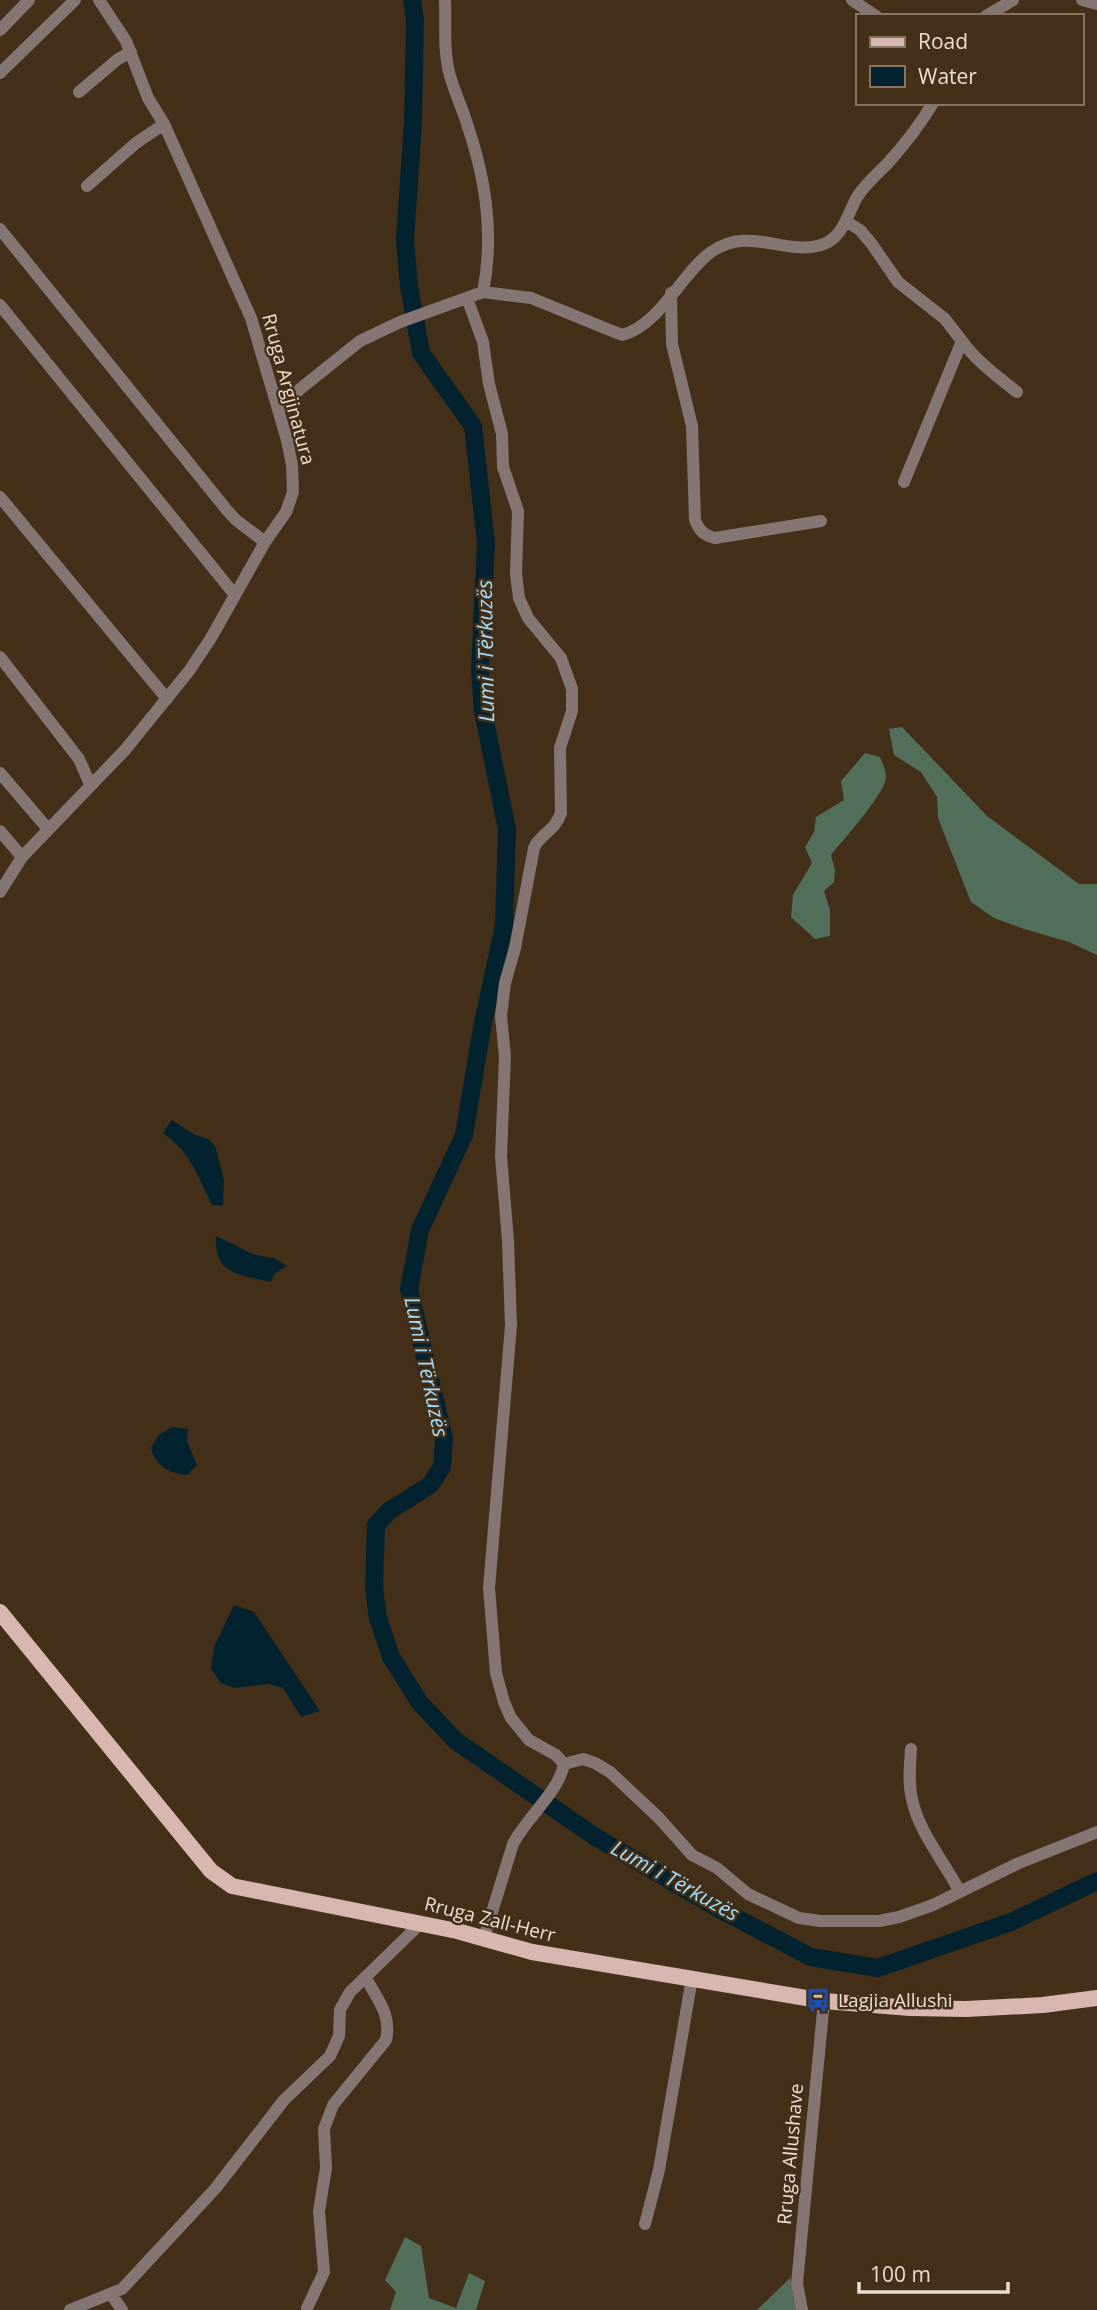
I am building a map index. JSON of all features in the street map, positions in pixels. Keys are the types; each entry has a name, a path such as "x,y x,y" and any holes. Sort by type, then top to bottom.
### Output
{"main road":[{"name":"Rruga Zall-Herr","path":"0,1612 195,1853 222,1881 242,1889 421,1923 532,1952 824,2001 965,2009 1043,2005 1097,1998"}],"street":[{"path":"0,30 29,0"},
{"path":"0,73 75,0"},
{"name":"Rruga Argjinatura","path":"0,892 22,857 125,750 167,699 211,638 265,542 286,512 293,492 292,465 279,411 251,318 164,124 148,98 131,52 116,23 99,0"},
{"path":"445,0 449,74 477,153 485,193 489,248 483,292"},
{"path":"852,0 873,14"},
{"path":"989,14 1013,0"},
{"path":"1082,0 1097,4"},
{"path":"79,92 118,59 131,52"},
{"path":"279,411 300,389 360,341 400,322 483,292 531,298 622,335 640,328 714,250 746,240 796,246 822,245 838,233 857,197 905,144 932,105"},
{"path":"87,186 136,143 164,124"},
{"path":"846,222 860,230 872,243 898,282 945,319 979,360 1017,391"},
{"path":"0,229 226,509 265,542"},
{"path":"671,293 672,344 692,426 695,520 698,529 706,536 715,538 821,521"},
{"path":"467,298 483,342 489,384 502,434 503,467 518,511 516,574 519,598 528,618 562,658 570,678 573,700 560,748 561,813 557,823 534,848 502,1001 505,1056 501,1143 511,1325 489,1588 495,1662 504,1702 511,1718 529,1740 555,1755 564,1764"},
{"path":"0,305 235,595"},
{"path":"904,482 962,341"},
{"path":"0,497 167,699"},
{"path":"0,657 79,759 90,784"},
{"path":"0,773 48,829"},
{"path":"0,831 22,857"},
{"path":"911,1749 912,1798 918,1816 933,1848 960,1892"},
{"path":"564,1764 583,1759 610,1772 658,1817 692,1855 717,1868 748,1894 799,1918 820,1922 879,1921 933,1905 1032,1857 1097,1832"},
{"path":"484,1938 513,1844 554,1786 564,1764"},
{"path":"70,2310 111,2294 129,2282 215,2189 284,2100 330,2056 339,2036 340,2010 344,2001 421,1923"},
{"path":"307,2308 324,2272 319,2211 326,2168 324,2129 327,2117 333,2105 386,2040 388,2031 389,2021 385,2011 366,1978"},
{"path":"645,2224 659,2170 692,1978"},
{"name":"Rruga Allushave","path":"803,2310 797,2283 824,2001"},
{"path":"111,2294 122,2310"}],"green space":[{"path":"902,727 987,816 1079,884 1097,884 1097,955 1069,942 994,918 971,902 938,818 937,797 921,772 894,755 889,729"},
{"path":"865,753 880,757 885,770 884,786 831,855 835,870 834,882 824,891 830,910 830,936 815,939 791,917 793,895 812,863 805,847 814,832 816,817 844,800 841,781"},
{"path":"405,2237 421,2246 429,2298 456,2308 469,2273 485,2281 476,2310 390,2310 396,2292 385,2280"},
{"path":"790,2278 796,2310 757,2310"}],"water":[{"path":"172,1120 195,1135 209,1139 215,1146 224,1180 223,1206 212,1205 187,1156 163,1133"},
{"path":"216,1236 255,1255 274,1258 287,1266 274,1274 271,1282 231,1271 219,1259"},
{"path":"172,1427 188,1429 187,1441 197,1465 187,1475 165,1468 153,1455 151,1448 159,1435"},
{"path":"234,1605 254,1612 320,1711 301,1717 283,1688 269,1684 234,1688 221,1683 211,1669 214,1647"}],"waterway":[{"name":"Lumi i Tërkuzës","path":"412,0 415,19 413,123 405,239 409,286 421,353 473,426 486,543 480,670 483,711 507,829 504,925 482,1028 464,1135 420,1230 409,1289 444,1439 442,1467 430,1485 389,1511 376,1525 374,1588 378,1618 391,1657 420,1703 456,1741 597,1838 723,1911 811,1957 878,1968 1011,1922 1097,1881"}],"place":[{"name":"Lagjia Allushi","path":"818,2000"}]}
